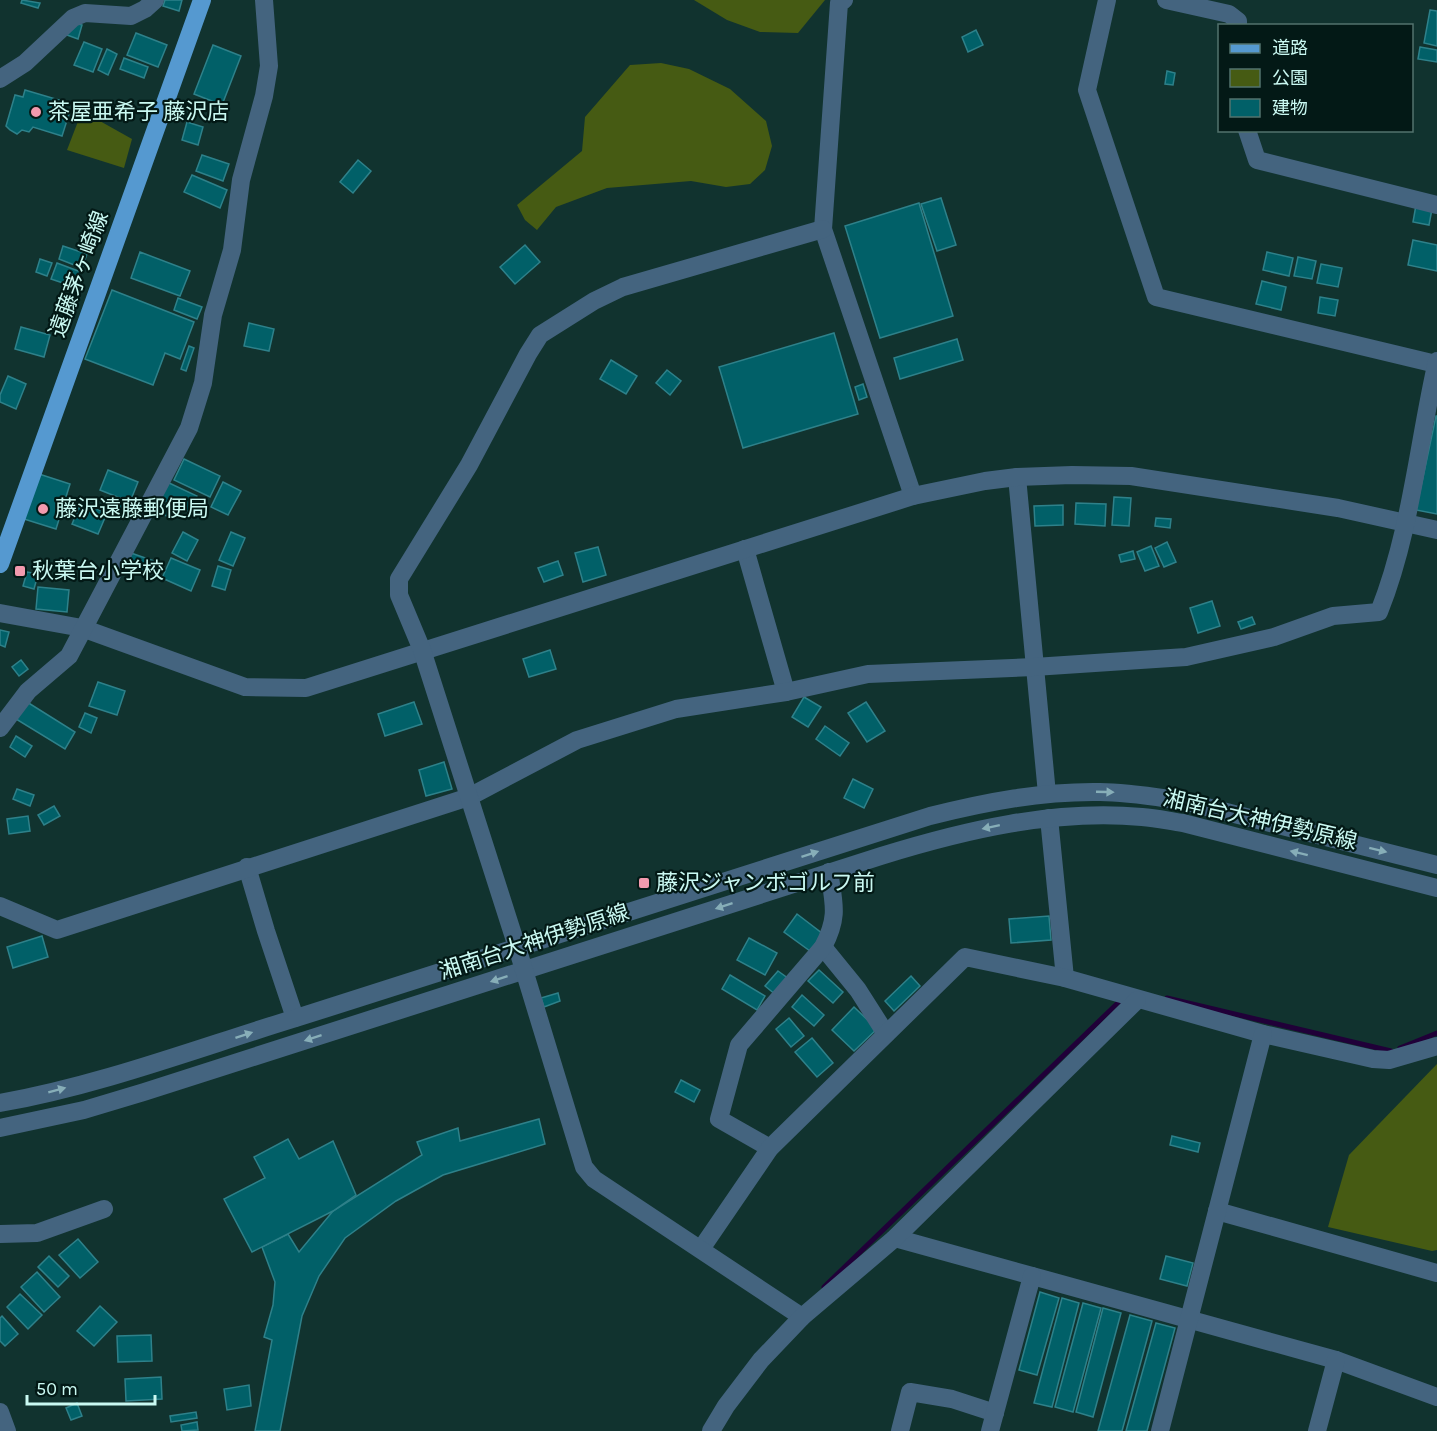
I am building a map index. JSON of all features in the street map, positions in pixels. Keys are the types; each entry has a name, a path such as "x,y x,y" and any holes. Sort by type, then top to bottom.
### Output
{"main road":[{"name":"遠藤茅ヶ崎線","path":"0,564 202,0"}],"street":[{"path":"0,79 25,63 73,18 85,13 131,16 145,9 155,0"},
{"path":"0,728 28,690 69,656 189,428 203,383 213,315 232,250 241,180 264,96 268,66 264,0"},
{"path":"844,0 839,3 823,229 913,496"},
{"path":"0,906 57,930 469,797 577,740 676,709 786,692 868,674 1034,667 1186,657 1274,637 1333,616 1379,612 1386,595 1405,523 1437,362 1156,297 1087,90 1107,0"},
{"path":"1166,0 1229,14 1238,21 1238,24"},
{"path":"1248,132 1257,160 1437,205"},
{"path":"802,1317 594,1179 584,1167 423,650 399,595 399,579 469,465 540,335 594,301 623,287 823,229"},
{"path":"0,613 82,628 245,687 306,688 913,496 985,481 1072,475 1131,476 1338,508 1437,530"},
{"path":"1017,477 1047,794"},
{"path":"745,549 786,692"},
{"name":"湘南台大神伊勢原線","path":"0,1103 24,1099 142,1067 930,816 996,800 1047,794 1100,792 1140,794 1183,801 1437,865"},
{"name":"湘南台大神伊勢原線","path":"0,1128 84,1110 144,1092 829,872 936,839 998,825 1049,818 1142,817 1183,823 1437,888"},
{"path":"1049,818 1065,978"},
{"path":"247,867 295,1018"},
{"path":"770,1148 719,1119 739,1045 823,947 833,923 835,905 829,872"},
{"path":"823,947 858,990 886,1034"},
{"path":"701,1249 770,1148 965,957 1065,978 1263,1034 1373,1059 1389,1060 1437,1046"},
{"path":"714,1429 726,1406 761,1360 802,1317 895,1238 1137,1000"},
{"path":"1160,1431 1263,1034"},
{"path":"0,1234 37,1233 104,1209"},
{"path":"1217,1211 1437,1273"},
{"path":"895,1238 1336,1360 1437,1397"},
{"path":"900,1431 910,1392 952,1399 992,1422 1032,1276"},
{"path":"1317,1431 1336,1360"},
{"path":"0,1412 7,1431"}],"green space":[{"path":"694,0 825,0 798,33 760,32 727,20"},
{"path":"661,63 689,69 730,89 766,121 772,146 765,170 750,184 726,187 691,181 607,188 556,207 537,230 525,220 517,205 582,151 585,117 630,65"},
{"path":"82,111 132,139 124,168 67,150"},
{"path":"1437,1064 1437,1250 1432,1251 1328,1227 1349,1155"}],"building":[{"path":"22,0 40,3 38,8 21,3"},
{"path":"165,0 182,0 179,11 163,6"},
{"path":"1430,10 1437,11 1437,46 1424,43"},
{"path":"72,22 82,25 78,39 67,35"},
{"path":"976,30 983,45 968,52 962,37"},
{"path":"136,33 167,45 158,67 127,55"},
{"path":"84,42 102,49 93,72 74,65"},
{"path":"213,45 241,56 222,105 194,94"},
{"path":"1420,47 1437,50 1437,62 1418,59"},
{"path":"107,49 117,54 108,75 98,70"},
{"path":"124,58 148,67 144,78 120,69"},
{"path":"1167,71 1175,73 1173,85 1165,84"},
{"name":"茶屋亜希子 藤沢店","path":"25,90 59,100 56,110 69,114 62,136 33,127 29,132 22,130 17,134 6,126 15,95 23,97"},
{"path":"187,122 203,127 198,145 182,140"},
{"path":"202,155 229,164 223,181 196,171"},
{"path":"358,160 371,171 353,193 340,182"},
{"path":"192,175 227,190 220,208 184,192"},
{"path":"941,198 956,245 937,251 921,204"},
{"path":"919,203 953,316 880,338 845,226"},
{"path":"1416,205 1432,209 1429,225 1413,222"},
{"path":"1413,240 1437,245 1437,271 1408,265"},
{"path":"525,245 540,262 515,284 500,267"},
{"path":"63,246 87,254 82,268 59,259"},
{"path":"140,252 190,271 180,296 131,278"},
{"path":"1267,252 1293,258 1289,276 1263,270"},
{"path":"1298,257 1316,261 1312,279 1294,276"},
{"path":"40,259 52,263 47,276 36,272"},
{"path":"57,263 81,272 75,287 51,279"},
{"path":"1321,264 1342,268 1338,287 1317,283"},
{"path":"1262,281 1286,287 1281,310 1256,304"},
{"path":"112,290 194,322 180,359 165,353 153,385 85,359"},
{"path":"1320,297 1338,300 1335,316 1318,313"},
{"path":"178,298 202,307 197,319 174,310"},
{"path":"249,323 274,329 269,351 244,346"},
{"path":"21,327 50,335 44,357 15,349"},
{"path":"834,333 858,414 743,448 719,367"},
{"path":"957,339 963,360 900,379 894,358"},
{"path":"189,346 194,348 186,371 181,369"},
{"path":"611,360 637,376 626,394 600,379"},
{"path":"667,370 681,381 670,395 656,383"},
{"path":"8,376 26,384 16,409 0,402 0,395"},
{"path":"863,384 867,397 859,400 855,387"},
{"path":"1437,416 1437,514 1416,510"},
{"path":"184,459 220,476 210,497 174,480"},
{"path":"108,470 138,482 130,502 100,490"},
{"path":"39,474 70,484 56,529 24,519"},
{"path":"167,482 197,496 190,512 160,499"},
{"path":"223,482 241,491 228,515 211,507"},
{"path":"1114,497 1131,498 1129,526 1112,525"},
{"path":"116,501 130,509 125,516 112,509"},
{"path":"158,502 170,507 167,516 153,511"},
{"path":"81,503 107,513 98,534 72,524"},
{"path":"1076,503 1106,504 1105,526 1075,524"},
{"path":"1063,505 1063,525 1035,526 1034,506"},
{"path":"1156,518 1171,519 1170,528 1155,526"},
{"path":"183,532 198,540 187,561 172,553"},
{"path":"231,532 245,538 233,566 219,560"},
{"path":"1167,542 1176,562 1164,567 1155,548"},
{"path":"1151,546 1159,566 1145,571 1137,552"},
{"path":"598,547 606,575 583,582 575,553"},
{"path":"1133,551 1135,559 1121,562 1119,555"},
{"path":"131,553 154,561 149,575 126,566"},
{"path":"171,558 200,570 191,591 162,578"},
{"path":"558,561 563,575 544,582 538,568"},
{"path":"218,566 231,570 225,590 212,586"},
{"path":"27,572 38,574 34,589 23,586"},
{"path":"38,587 69,590 67,612 36,609"},
{"path":"1212,601 1220,626 1198,633 1190,608"},
{"path":"1252,617 1255,624 1241,629 1238,622"},
{"path":"0,630 9,632 5,647 0,645"},
{"path":"550,650 556,669 529,677 523,659"},
{"path":"21,660 28,669 19,676 12,667"},
{"path":"98,682 125,691 117,715 89,706"},
{"path":"804,697 821,707 808,727 792,717"},
{"path":"27,702 75,732 65,749 16,719"},
{"path":"414,702 422,724 385,736 378,714"},
{"path":"866,702 885,731 867,742 848,713"},
{"path":"85,713 97,718 91,733 79,727"},
{"path":"825,726 849,743 840,756 816,739"},
{"path":"16,736 32,746 25,757 10,747"},
{"path":"444,762 452,789 426,796 419,770"},
{"path":"853,779 873,789 864,808 844,798"},
{"path":"17,789 34,795 30,806 13,799"},
{"path":"54,806 60,816 44,825 38,815"},
{"path":"28,816 30,831 9,834 7,819"},
{"path":"797,914 823,934 810,951 784,932"},
{"path":"1049,916 1051,940 1011,943 1009,919"},
{"path":"42,936 48,957 13,968 7,947"},
{"path":"749,938 777,953 765,975 737,960"},
{"path":"819,970 843,992 833,1003 808,981"},
{"path":"778,971 789,979 776,995 765,986"},
{"path":"730,975 765,996 757,1010 722,989"},
{"path":"911,976 920,986 894,1011 885,1001"},
{"path":"558,993 560,1001 544,1007 541,998"},
{"path":"802,995 824,1015 814,1026 792,1007"},
{"path":"854,1007 877,1029 854,1051 832,1030"},
{"path":"789,1018 804,1036 791,1047 776,1029"},
{"path":"812,1038 833,1063 817,1077 795,1052"},
{"path":"681,1080 700,1090 694,1102 675,1092"},
{"path":"539,1119 545,1144 443,1175 396,1201 345,1238 319,1276 302,1316 280,1431 255,1431 272,1340 264,1337 273,1305 275,1282 262,1247 288,1234 299,1252 333,1211 422,1155 417,1142 458,1128 460,1141"},
{"path":"1172,1136 1200,1143 1198,1152 1170,1145"},
{"path":"288,1139 299,1159 333,1141 356,1195 333,1211 252,1252 224,1199 265,1178 254,1157"},
{"path":"78,1239 98,1262 80,1278 59,1255"},
{"path":"49,1256 69,1276 58,1287 38,1267"},
{"path":"1166,1256 1193,1263 1187,1286 1160,1279"},
{"path":"37,1272 60,1297 44,1312 21,1287"},
{"path":"1040,1292 1059,1298 1037,1375 1019,1370"},
{"path":"20,1294 42,1315 28,1329 7,1307"},
{"path":"1062,1298 1079,1303 1052,1407 1034,1403"},
{"path":"1083,1303 1101,1308 1073,1412 1055,1407"},
{"path":"100,1306 117,1322 94,1346 77,1331"},
{"path":"1103,1308 1121,1313 1093,1417 1076,1412"},
{"path":"1130,1315 1152,1321 1122,1431 1098,1431"},
{"path":"2,1316 18,1334 5,1346 0,1341 0,1318"},
{"path":"1156,1323 1175,1328 1147,1431 1126,1431"},
{"path":"151,1335 152,1361 118,1362 117,1336"},
{"path":"161,1377 162,1399 126,1401 125,1379"},
{"path":"249,1385 251,1406 227,1410 224,1389"},
{"path":"77,1403 82,1416 71,1420 66,1408"},
{"path":"196,1412 197,1418 171,1422 170,1416"},
{"path":"197,1422 198,1430 182,1431 181,1425"}],"waterway":[{"path":"824,1287 1123,998"},
{"path":"1167,998 1391,1051"},
{"path":"1400,1048 1437,1033"}],"place":[{"name":"茶屋亜希子 藤沢店","path":"36,112"},
{"name":"藤沢遠藤郵便局","path":"43,509"},
{"name":"秋葉台小学校","path":"20,571"},
{"name":"藤沢ジャンボゴルフ前","path":"644,883"}]}
